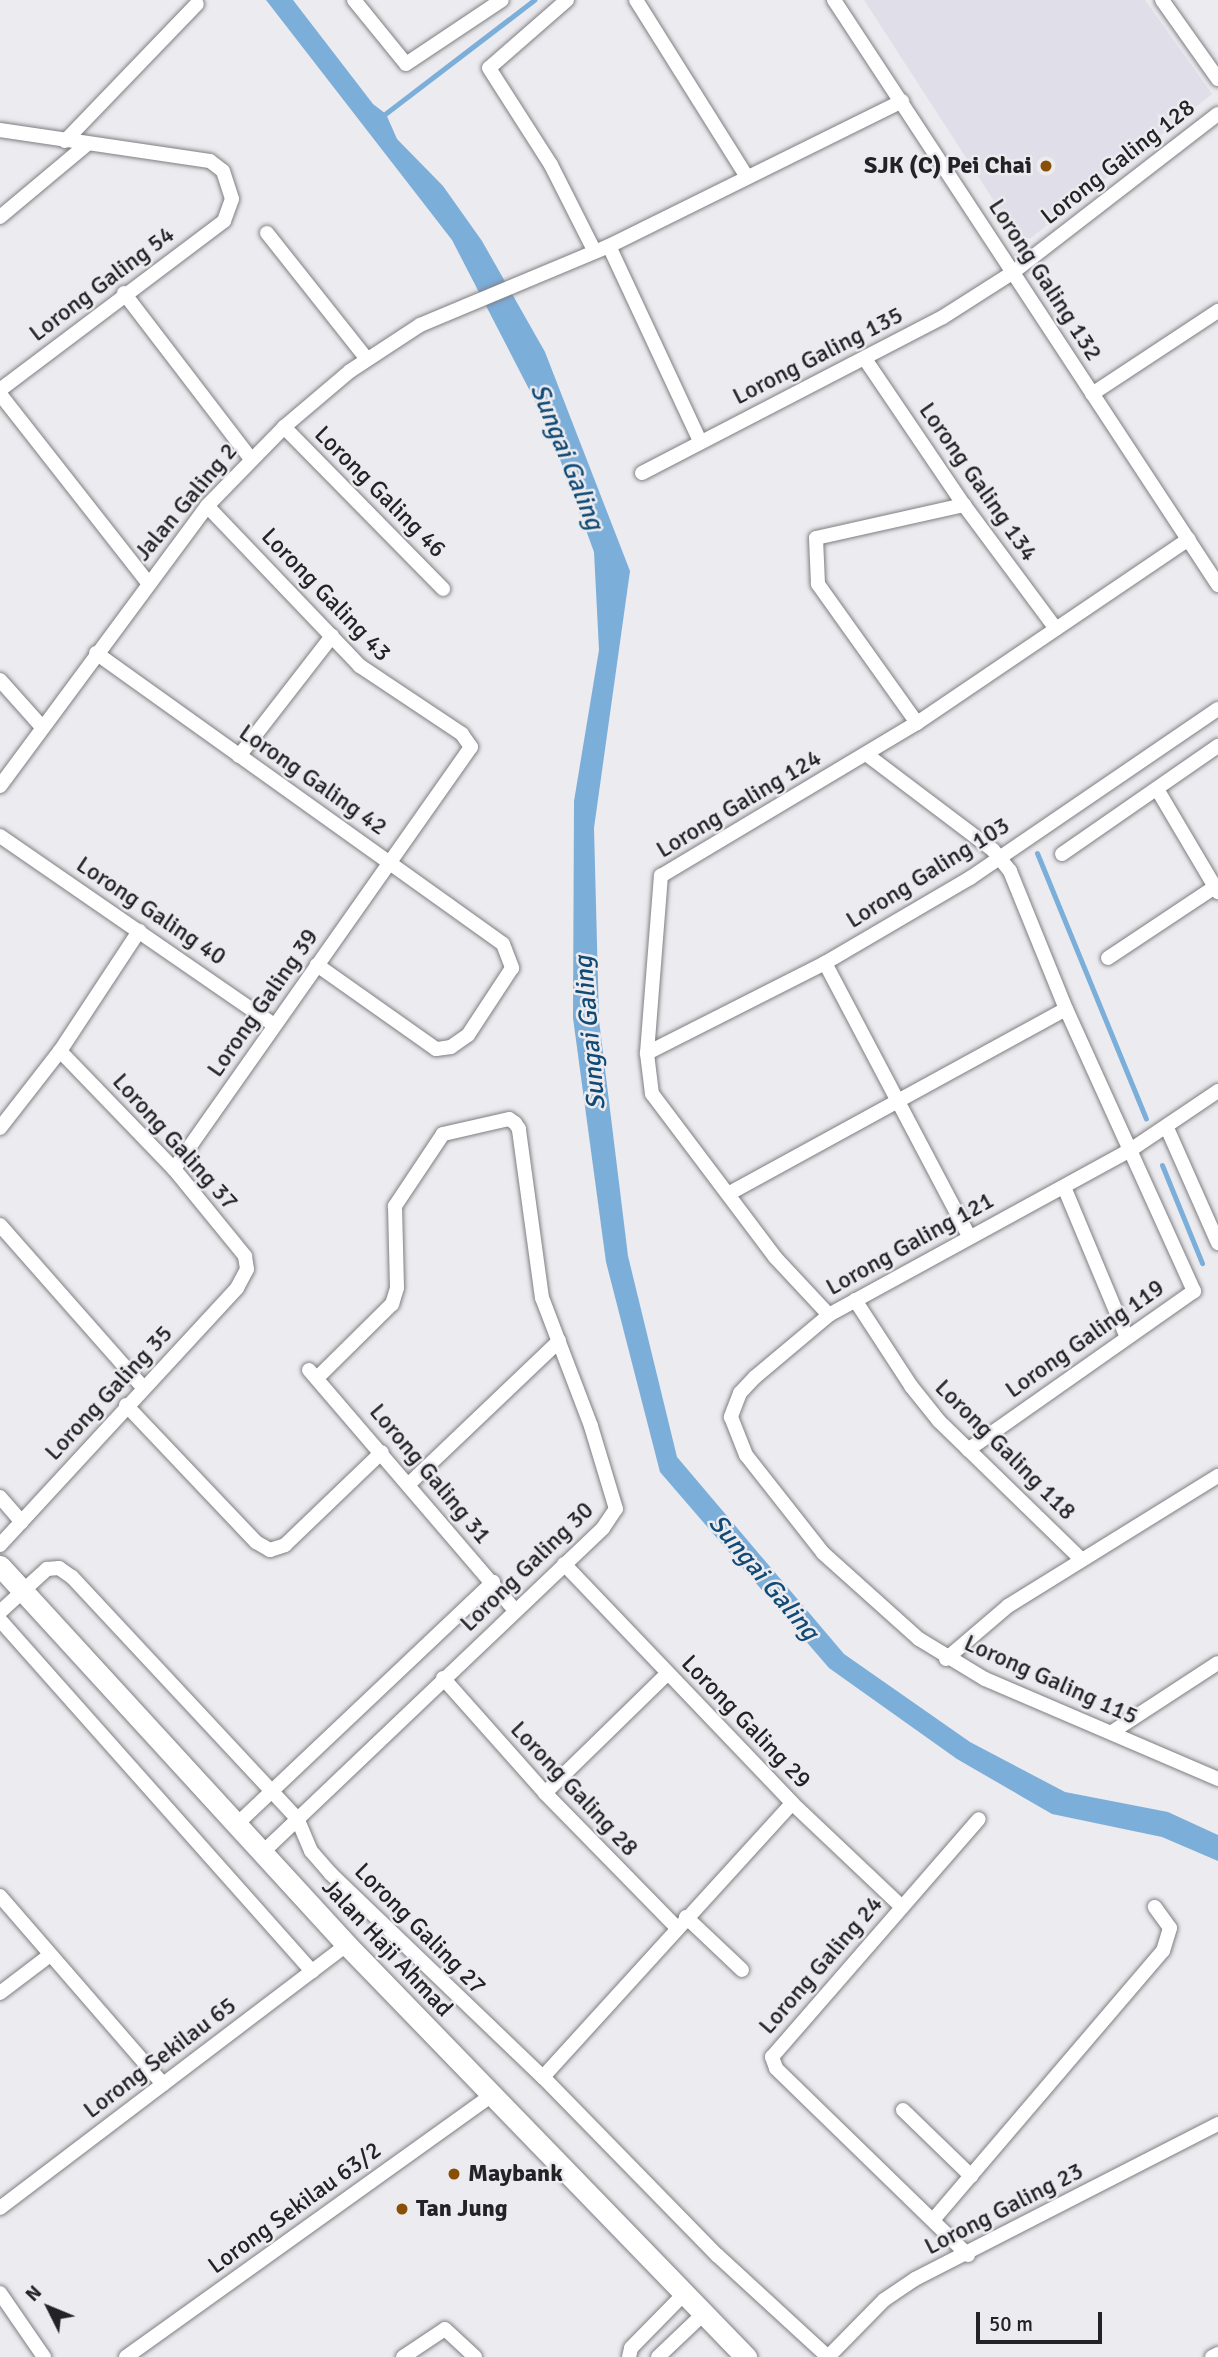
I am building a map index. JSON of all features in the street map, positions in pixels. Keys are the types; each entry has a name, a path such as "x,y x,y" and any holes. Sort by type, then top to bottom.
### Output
{"street":[{"path":"355,0 406,64 500,1"},
{"path":"567,0 494,61 490,74 551,165 595,252"},
{"path":"636,0 747,177"},
{"name":"Lorong Galing 132","path":"834,0 1218,585"},
{"path":"1162,0 1218,79"},
{"path":"65,141 197,4"},
{"name":"Jalan Galing 2","path":"0,786 207,506 284,427 366,359 463,305 529,281 609,246 902,101"},
{"name":"Lorong Galing 128","path":"1012,273 1218,114"},
{"path":"0,130 86,145"},
{"path":"0,217 86,145"},
{"name":"Lorong Galing 54","path":"0,392 124,293 224,221 229,212 231,190 223,172 210,161 86,145"},
{"path":"267,233 366,359"},
{"path":"609,246 700,441"},
{"name":"Lorong Galing 135","path":"642,473 864,359 1012,273"},
{"path":"124,293 251,459"},
{"path":"1092,394 1218,311"},
{"name":"Lorong Galing 134","path":"864,359 964,505 1056,629"},
{"path":"0,392 148,583"},
{"name":"Lorong Galing 46","path":"284,427 443,589"},
{"path":"917,723 818,584 816,538 964,505"},
{"name":"Lorong Galing 43","path":"207,506 380,683 470,742 470,750 390,863"},
{"name":"Lorong Galing 124","path":"829,1315 728,1194 652,1094 647,1053 661,876 917,723 1189,539"},
{"path":"239,756 332,636"},
{"name":"Lorong Galing 42","path":"96,653 503,944 512,968 468,1035 451,1047 436,1049 317,965"},
{"path":"0,680 42,727"},
{"name":"Lorong Galing 103","path":"647,1053 825,963 1002,858 1218,709"},
{"path":"1062,853 1218,746"},
{"path":"866,754 1002,858 1018,888 1066,1009 1132,1149"},
{"path":"1108,958 1216,889 1157,789"},
{"name":"Lorong Galing 40","path":"0,836 274,1025"},
{"name":"Lorong Galing 39","path":"174,1169 390,863"},
{"path":"0,1128 60,1051 139,931"},
{"path":"825,963 969,1236"},
{"path":"728,1194 1066,1009"},
{"name":"Lorong Galing 37","path":"60,1051 174,1169 245,1256 247,1269"},
{"name":"Lorong Galing 121","path":"732,1407 755,1377 829,1315 1132,1149 1167,1128 1218,1091"},
{"name":"Lorong Galing 30","path":"262,1853 514,1609 613,1518 617,1500 538,1284 519,1129 509,1119 443,1134 396,1206 397,1288 391,1304 313,1374"},
{"path":"1167,1128 1218,1242"},
{"name":"Lorong Galing 119","path":"968,1450 1126,1335 1194,1291 1132,1149"},
{"path":"1063,1186 1126,1335"},
{"path":"0,1224 143,1387"},
{"name":"Lorong Galing 35","path":"0,1545 126,1405 237,1288 247,1269"},
{"name":"Lorong Galing 118","path":"855,1300 911,1386 968,1450 1081,1559"},
{"path":"410,1483 559,1341"},
{"name":"Lorong Galing 31","path":"313,1374 410,1483 514,1609"},
{"path":"126,1405 247,1533 270,1550 285,1545 382,1452"},
{"name":"Lorong Galing 115","path":"732,1407 733,1432 746,1455 823,1553 890,1615 946,1659 1218,1779"},
{"path":"946,1659 983,1624 1081,1559 1218,1476"},
{"path":"0,1497 22,1522"},
{"name":"Lorong Galing 29","path":"564,1564 792,1803 902,1906"},
{"name":"Jalan Haji Ahmad","path":"0,1566 21,1593 347,1945 701,2316 746,2357"},
{"name":"Lorong Galing 27","path":"21,1593 47,1569 59,1568 72,1577 297,1818 311,1851 331,1874 543,2077"},
{"name":"Lorong Galing 30","path":"236,1825 492,1582"},
{"path":"0,1612 21,1593"},
{"path":"0,1620 312,1971"},
{"path":"1112,1732 1218,1663"},
{"path":"545,1793 667,1674"},
{"name":"Lorong Galing 28","path":"443,1678 545,1793 681,1923 742,1970"},
{"path":"792,1803 543,2077 717,2255 828,2357"},
{"name":"Lorong Galing 24","path":"968,2255 773,2064 774,2052 979,1819"},
{"path":"0,1896 163,2084"},
{"path":"933,2220 1163,1951 1170,1928 1155,1907"},
{"name":"Lorong Sekilau 65","path":"0,2208 347,1945"},
{"path":"0,1993 50,1955"},
{"name":"Lorong Sekilau 63/2","path":"126,2357 490,2096"},
{"path":"904,2110 971,2176"},
{"name":"Lorong Galing 23","path":"828,2357 887,2297 915,2279 968,2255 1218,2124"},
{"path":"0,2293 44,2357"},
{"path":"629,2357 631,2348 682,2296"},
{"path":"664,2355 701,2316"},
{"path":"403,2357 445,2329 475,2357"},
{"path":"1213,2357 1218,2354"}],"shaded area":[{"name":"SJK (C) Pei Chai","path":"864,0 1145,0 1212,94 1031,238 1018,238"}],"water":[{"name":"Sungai Galing","path":"266,0 293,0 373,104 386,114 397,139 443,186 482,241 545,352 630,571 594,828 599,1020 628,1256 677,1457 844,1654 970,1742 1065,1792 1168,1812 1218,1835 1218,1861 1162,1837 1052,1814 957,1759 829,1668 660,1472 606,1262 573,1018 574,801 599,650 594,552 547,424 452,240"}],"waterway":[{"path":"381,117 534,0"},
{"path":"1037,853 1146,1119"},
{"path":"1162,1165 1202,1263"}],"place":[{"name":"SJK (C) Pei Chai","path":"1046,166"},
{"name":"Maybank","path":"454,2174"},
{"name":"Tan Jung","path":"402,2209"}]}
